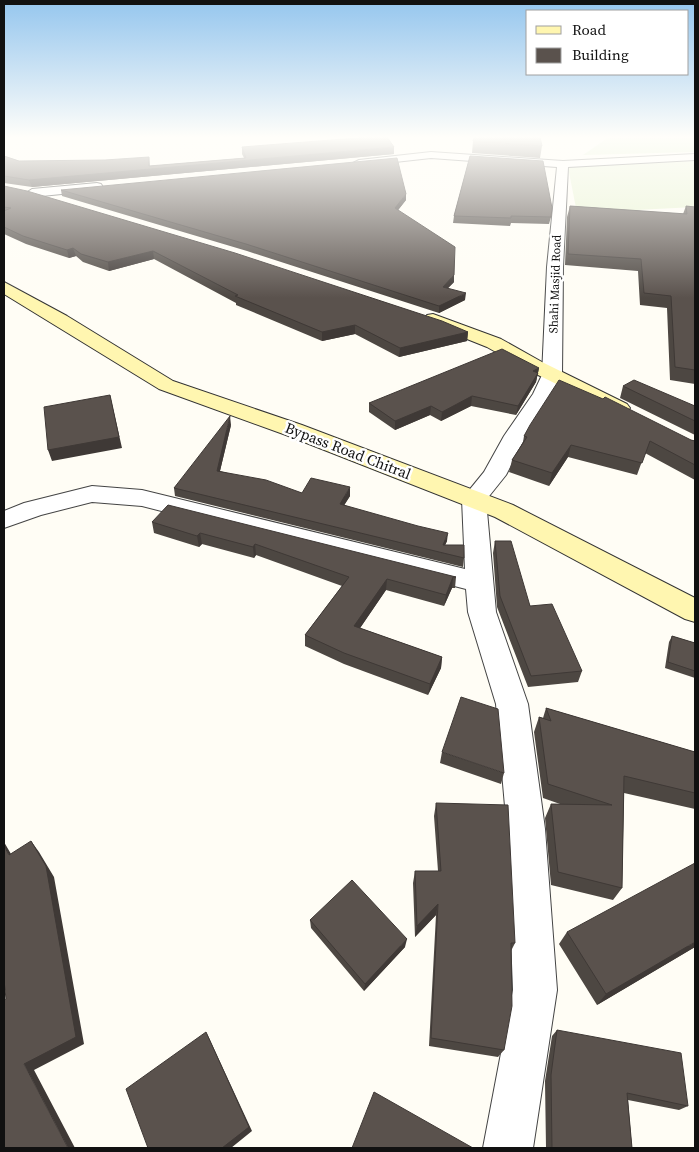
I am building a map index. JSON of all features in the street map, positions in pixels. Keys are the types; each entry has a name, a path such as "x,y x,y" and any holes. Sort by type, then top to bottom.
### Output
{"street":[{"path":"18,191 32,193 71,206"},
{"path":"32,193 57,191"},
{"name":"Shahi Masjid Road","path":"552,375 560,191"},
{"name":"Bypass Road Chitral","path":"4,287 166,385 294,430 504,511 695,612"},
{"path":"420,315 494,343 552,375 633,414"},
{"path":"508,1148 535,990 526,829 512,704 482,612 474,499 494,476 515,436 543,394 552,375"},
{"path":"4,520 33,509 92,494 142,498 479,582"}],"green space":[{"path":"573,191 695,191 695,207 577,213"}],"building":[{"path":"4,191 27,191 235,253 442,321 468,332 400,348 355,325 322,332 235,296 238,295 153,251 108,262 81,254 73,248 67,250 23,236 4,227 4,211 11,208 4,207"},
{"path":"64,191 405,191 406,194 395,208 455,247 454,275 443,287 466,293 439,306 246,244"},
{"path":"461,191 549,191 552,208 551,217 454,216"},
{"path":"570,206 687,214 686,206 695,207 695,370 675,367 671,296 644,293 641,259 568,254"},
{"path":"502,349 539,368 533,371 538,373 518,406 472,396 442,412 431,406 395,421 369,403"},
{"path":"559,380 603,399 605,397 695,441 695,465 650,441 642,463 571,445 552,473 512,460 527,437 524,436 530,425"},
{"path":"634,380 695,406 695,421 623,386"},
{"path":"110,395 119,437 48,450 44,407"},
{"path":"230,416 217,471 266,480 302,493 311,478 350,487 340,504 448,533 443,545 464,545 464,558 174,488"},
{"path":"168,505 456,577 453,577 446,595 387,579 354,626 442,657 430,684 344,653 305,635 349,577 255,544 253,547 200,533 197,536 152,522"},
{"path":"495,541 511,541 530,606 552,604 582,671 531,676 500,596"},
{"path":"672,636 695,643 695,671 668,662"},
{"path":"461,697 498,709 504,773 442,752"},
{"path":"546,708 695,752 695,793 624,776 622,888 558,872 551,804 612,805 548,784 539,717 551,721"},
{"path":"436,803 508,805 515,943 511,943 512,1006 504,1050 431,1038 438,904 417,926 415,871 441,871"},
{"path":"31,841 46,866 76,1037 24,1064 68,1148 4,1148 4,1000 6,999 4,980 4,846 9,855"},
{"path":"695,863 695,942 606,994 567,932"},
{"path":"352,880 407,939 365,984 310,920"},
{"path":"557,1030 681,1053 688,1106 627,1093 632,1148 552,1148 551,1075"},
{"path":"206,1032 249,1127 222,1148 148,1148 126,1089"},
{"path":"374,1092 473,1148 352,1148"}]}
